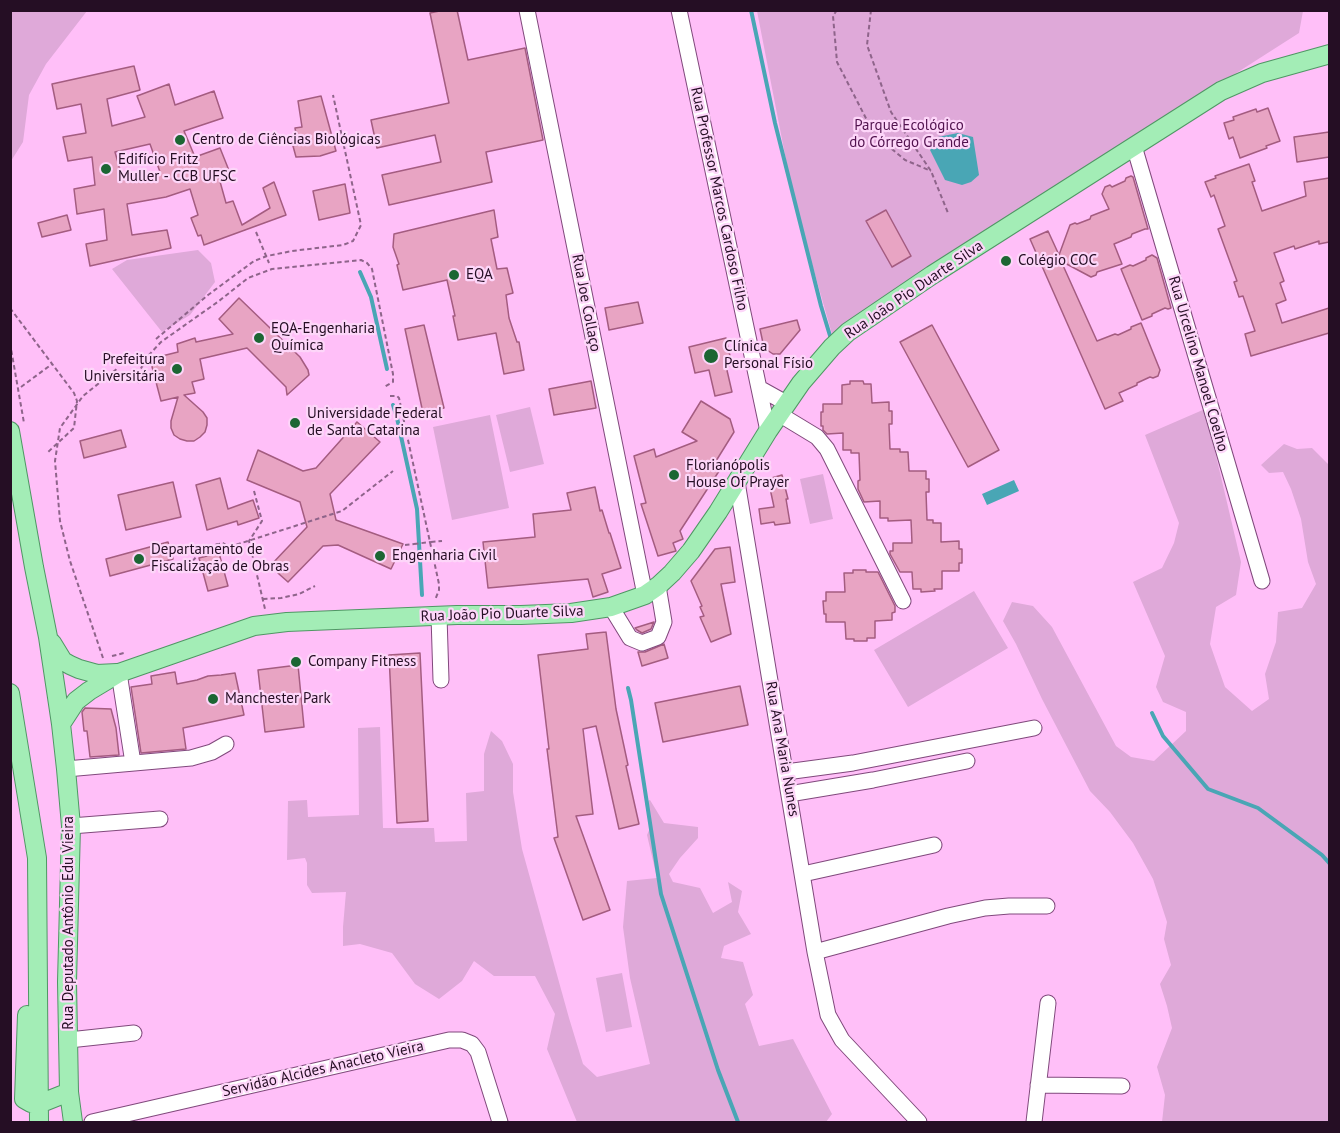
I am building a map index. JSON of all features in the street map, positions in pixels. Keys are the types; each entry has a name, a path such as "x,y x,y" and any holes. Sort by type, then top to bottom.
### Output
{"main road":[{"name":"Rua João Pio Duarte Silva","path":"61,724 76,701 88,691 119,673 232,633 268,624 434,610 552,615 611,606 652,590 692,551 783,408 801,383 848,332 932,275 1199,104 1241,81 1288,64 1329,54"},
{"name":"Rua Deputado Antônio Edu Vieira","path":"10,431 48,637 66,769 71,826 66,982 69,1092 73,1122"},
{"name":"Rua João Pio Duarte Silva","path":"48,637 63,661 70,665 97,674 119,673"},
{"path":"10,693 18,764 29,933 24,1100 39,1104 69,1092"},
{"path":"39,1104 39,1122"}],"street":[{"name":"Rua Joe Collaço","path":"527,10 652,590 664,622 658,637 642,643 630,638 611,606"},
{"name":"Rua Professor Marcos Cardoso Filho","path":"679,10 768,431"},
{"name":"Rua Urcelino Manoel Coelho","path":"1134,146 1262,581"},
{"path":"759,388 827,448 903,601"},
{"name":"Rua Ana Maria Nunes","path":"737,482 815,952 828,1016 842,1040 920,1122"},
{"path":"434,610 441,680"},
{"path":"119,673 133,763"},
{"path":"786,772 853,763 1034,728"},
{"path":"66,769 190,758 212,752 226,744"},
{"path":"789,794 967,761"},
{"path":"71,826 160,819"},
{"path":"803,874 934,845"},
{"path":"815,952 985,908 1047,906"},
{"path":"1034,1122 1048,1003"},
{"path":"69,1040 134,1034"},
{"name":"Servidão Alcides Anacleto Vieira","path":"92,1122 449,1040 462,1040 472,1044 478,1052 500,1122"},
{"path":"1039,1080 1123,1082"}],"path":[{"path":"837,10 833,16 837,62 874,134 905,160 931,171"},
{"path":"871,10 867,45 891,112 931,171 948,213"},
{"path":"156,339 208,295 254,261 267,256 344,245 353,241 361,225 333,95"},
{"path":"256,232 270,263"},
{"path":"138,384 140,370 148,356 161,342 248,278 272,269 362,260 372,269 393,374 393,382 384,387"},
{"path":"10,308 74,393 77,401 74,428 48,452"},
{"path":"21,387 52,364"},
{"path":"103,658 70,561 60,521 55,461 60,428 83,396 118,368"},
{"path":"390,396 399,398 439,584 440,590 434,600 434,610"},
{"path":"188,567 204,547 223,543 229,547 249,542 342,511 393,471"},
{"path":"254,491 262,521 249,542 268,624"},
{"path":"405,545 442,542"},
{"path":"263,599 290,596 315,586"},
{"path":"94,657 103,658 124,654"}],"green space":[{"path":"11,10 87,11 46,64 29,95 23,142 11,161"},
{"name":"Parque Ecológico do Córrego Grande","path":"757,11 1303,11 1299,33 832,334 794,201"},
{"path":"198,250 211,263 215,282 190,315 162,332 112,269 127,260"},
{"path":"530,407 544,464 510,472 496,415"},
{"path":"1205,409 1241,562 1236,595 1216,607 1210,644 1225,687 1252,711 1269,699 1265,674 1276,642 1278,612 1302,608 1316,584 1308,562 1301,519 1291,489 1283,472 1269,473 1261,465 1284,444 1297,449 1312,448 1329,465 1329,1122 1162,1122 1165,1095 1157,1067 1172,1028 1160,984 1171,965 1164,939 1167,922 1153,879 1133,843 1110,812 1090,791 1003,621 1012,602 1033,606 1052,627 1116,746 1131,757 1154,761 1186,731 1186,712 1163,702 1156,687 1165,656 1133,582 1162,568 1174,543 1179,523 1145,435"},
{"path":"490,415 509,508 452,520 433,427"},
{"path":"823,474 833,519 810,524 800,479"},
{"path":"974,591 1008,648 908,707 874,650"},
{"path":"380,727 383,828 434,828 435,842 467,841 466,793 484,791 484,754 491,731 502,741 513,764 513,792 522,849 569,1018 583,1064 597,1077 650,1064 630,978 623,927 627,881 657,878 647,835 650,828 645,802 650,800 664,823 698,827 698,838 669,874 673,882 700,888 713,913 732,902 728,882 742,891 738,912 751,934 724,946 721,958 743,962 753,995 745,1004 759,1046 793,1039 832,1114 826,1122 577,1122 547,1049 555,1014 535,976 494,976 474,961 462,981 439,999 415,984 392,953 360,944 343,946 346,892 312,893 307,885 305,858 287,860 288,801 307,800 308,817 359,815 358,728"},
{"path":"622,973 632,1027 606,1032 596,978"}],"shaded area":[{"path":"958,133 973,137 979,175 971,182 962,185 945,180 930,150 938,137"},
{"path":"1014,480 1019,491 987,505 982,494"}],"building":[{"path":"457,10 468,60 525,48 543,140 486,152 492,182 389,205 382,175 441,162 435,135 377,148 371,120 449,103 430,13"},
{"path":"134,66 140,90 107,99 112,126 145,117 137,96 169,84 175,105 214,91 223,118 184,131 195,157 220,148 230,173 219,178 226,203 233,201 242,225 270,208 263,188 274,182 286,215 204,245 191,218 198,215 190,189 166,197 127,204 132,235 167,230 171,248 90,266 86,244 107,240 104,209 77,214 74,189 95,185 92,157 68,161 63,137 86,133 81,104 57,109 52,84","holes":["150,144 160,172 123,180 115,152"]},
{"path":"321,96 336,151 320,156 296,157 293,146 298,145 295,128 302,127 298,101"},
{"path":"1268,108 1280,141 1240,158 1233,137 1229,139 1224,123 1234,120 1233,117 1256,109 1257,112"},
{"path":"1329,132 1329,157 1297,162 1294,137"},
{"path":"1249,164 1255,181 1252,182 1262,211 1306,196 1304,182 1329,178 1329,242 1319,244 1319,241 1295,249 1294,246 1274,253 1284,281 1280,283 1286,300 1276,304 1282,323 1329,308 1329,333 1251,356 1245,334 1255,331 1243,296 1239,297 1234,282 1237,281 1218,229 1225,226 1214,195 1211,197 1205,182"},
{"path":"1131,176 1148,229 1132,234 1131,237 1114,244 1122,264 1097,272 1091,277 1061,261 1097,341 1118,335 1141,323 1160,370 1158,376 1150,377 1119,393 1123,401 1105,409 1030,239 1048,231 1059,255 1070,225 1090,219 1091,216 1109,209 1102,194 1105,187 1110,185 1112,187"},
{"path":"345,184 350,213 319,220 313,191"},
{"path":"494,210 498,237 491,239 497,269 507,268 513,293 506,295 509,318 517,342 519,342 524,370 504,374 496,333 458,340 447,280 403,290 397,265 399,264 393,247 394,234"},
{"path":"886,210 911,256 892,267 866,221"},
{"path":"67,215 71,230 42,237 38,223"},
{"path":"1152,255 1157,258 1171,308 1165,308 1142,320 1121,269 1133,266"},
{"path":"239,298 300,357 309,375 287,395 286,387 247,348 200,359 204,379 192,382 195,393 184,395 203,412 207,418 207,425 205,432 194,441 180,439 174,435 171,428 178,397 161,401 150,359 178,352 177,344 195,338 196,342 233,334 219,319"},
{"path":"638,302 643,323 609,330 605,308"},
{"path":"797,320 800,330 780,354 773,354 767,350 760,329"},
{"path":"424,325 444,408 423,413 405,329"},
{"path":"932,325 999,450 968,467 900,342"},
{"name":"Clínica Personal Físio","path":"726,338 732,365 726,366 732,392 715,396 709,370 695,373 689,347"},
{"path":"591,381 596,408 554,415 549,389"},
{"path":"850,381 863,381 864,384 871,384 872,403 889,402 889,411 892,411 892,424 889,424 890,449 908,452 909,471 926,471 926,479 929,479 929,492 926,492 927,520 941,523 941,542 959,541 959,549 962,549 962,563 959,563 959,571 942,571 942,589 921,592 921,589 913,589 912,572 900,572 890,551 893,551 893,543 912,543 911,520 888,521 888,518 880,518 880,501 864,502 858,489 859,453 843,450 843,433 827,434 821,426 823,404 842,404 842,385 850,384"},
{"path":"701,401 730,419 734,432 716,461 723,465 680,531 683,539 673,543 676,551 658,556 641,504 646,503 634,456 654,449 656,457 697,441 682,432"},
{"path":"357,422 380,442 330,494 336,520 403,544 391,569 338,545 323,546 288,582 270,566 307,527 300,502 247,480 258,450 303,471 316,468"},
{"path":"121,430 126,447 84,458 80,441"},
{"path":"782,475 788,499 786,499 790,523 761,524 759,509 774,507 768,479"},
{"path":"220,478 228,509 253,500 259,518 238,525 237,521 207,530 196,485"},
{"path":"173,482 181,517 126,530 118,495"},
{"path":"595,487 600,511 602,510 621,568 602,574 608,592 593,597 588,579 488,588 483,542 535,537 533,514 571,510 567,493"},
{"name":"Departamento de Fiscalização de Obras","path":"168,542 173,559 110,576 106,559"},
{"path":"730,547 735,582 721,584 731,634 711,642 700,617 704,616 700,607 702,606 691,581 715,549"},
{"path":"219,553 228,586 208,591 199,558"},
{"path":"853,570 878,572 895,606 892,620 875,621 875,638 867,638 867,641 846,639 845,622 826,622 826,614 824,614 823,601 826,601 826,592 845,592 844,573 853,573"},
{"path":"654,622 651,629 642,633 635,628"},
{"path":"606,632 616,709 639,824 619,829 596,726 583,729 593,814 576,816 610,910 583,920 554,838 558,837 538,655 588,649 586,634"},
{"path":"664,644 668,658 642,666 638,652 645,652"},
{"path":"420,653 428,821 397,823 389,655"},
{"path":"298,665 304,727 265,732 258,670"},
{"path":"175,672 177,684 208,676 235,673 244,715 183,728 186,749 141,753 131,687 152,684 151,676"},
{"path":"740,686 748,725 663,742 655,703"},
{"path":"85,708 111,709 119,755 90,757 82,712"}],"waterway":[{"path":"751,10 775,123 831,339"},
{"path":"360,272 371,297 387,369"},
{"path":"393,405 417,509 422,595"},
{"path":"628,688 661,894 718,1070 738,1122"},
{"path":"1152,713 1163,736 1208,789 1258,808 1322,855 1330,864"}],"place":[{"name":"Centro de Ciências Biológicas","path":"180,140"},
{"name":"Edifício Fritz Muller - CCB UFSC","path":"106,169"},
{"name":"Colégio COC","path":"1006,261"},
{"name":"EQA","path":"454,275"},
{"name":"EQA-Engenharia Química","path":"259,338"},
{"name":"Clínica Personal Físio","path":"711,356"},
{"name":"Prefeitura Universitária","path":"177,369"},
{"name":"Universidade Federal de Santa Catarina","path":"295,423"},
{"name":"Florianópolis House Of Prayer","path":"674,475"},
{"name":"Engenharia Civil","path":"380,556"},
{"name":"Departamento de Fiscalização de Obras","path":"139,559"},
{"name":"Company Fitness","path":"296,662"},
{"name":"Manchester Park","path":"213,699"}]}
